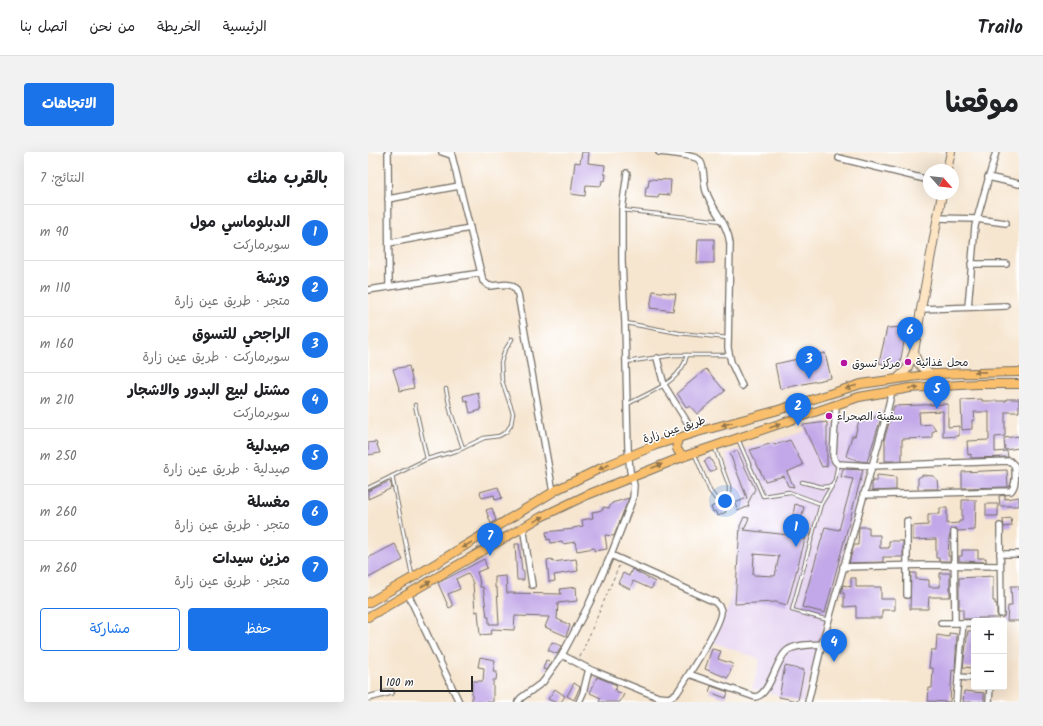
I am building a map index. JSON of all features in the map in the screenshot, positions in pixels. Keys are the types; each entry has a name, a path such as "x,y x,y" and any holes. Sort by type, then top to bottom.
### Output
{"main road":[{"path":"948,164 951,152"},
{"path":"898,378 907,369 914,352 941,200"},
{"path":"914,352 916,360 920,366 933,374"},
{"name":"طريق عين زارة","path":"368,603 412,578 553,492 585,475 628,456 679,438 775,411 861,384 933,374 1019,372"},
{"path":"368,617 524,526 587,495 631,476 685,456 860,398 892,391 910,388 977,384 1019,384"},
{"path":"679,438 677,449 680,454 685,456"}],"street":[{"path":"388,152 389,287"},
{"path":"442,152 451,153 483,281 487,285 492,286 511,284 517,290 553,492"},
{"path":"658,152 694,157 700,161 706,190 711,204 727,232 730,244 729,355 742,386"},
{"path":"968,307 976,218 996,152"},
{"path":"839,158 923,179"},
{"path":"518,702 521,698 543,682 562,655 589,604 611,555 633,498 634,489 628,456 622,262 622,210 627,173"},
{"path":"988,177 1019,184"},
{"path":"388,199 459,186"},
{"path":"938,218 976,218 1006,223"},
{"path":"388,243 470,228"},
{"path":"971,264 1006,264"},
{"path":"368,290 481,273"},
{"path":"921,309 1006,306"},
{"path":"657,358 664,385 694,434"},
{"path":"808,702 822,644 892,391"},
{"path":"836,406 833,456 838,464 872,466 1010,461 1015,466 1015,482 1011,491 863,495"},
{"path":"907,521 907,595"},
{"path":"524,526 532,585"},
{"path":"1000,526 1001,614"},
{"path":"954,532 955,623"},
{"path":"1000,554 1019,554"},
{"path":"562,655 657,700 674,696 713,634 721,611 720,607 715,602 611,555"},
{"path":"843,567 1000,566"},
{"path":"408,594 459,702"},
{"path":"941,623 971,623"},
{"path":"956,702 963,623"},
{"path":"689,674 758,697 764,692 782,658 789,650 809,645 822,644"},
{"path":"579,702 583,693 589,669"},
{"path":"958,677 971,678"},
{"path":"989,702 990,690"},
{"path":"368,698 391,692"}],"lane":[{"path":"622,210 722,221"},
{"path":"625,323 679,333 728,338"},
{"path":"368,488 427,459 463,448 479,439 499,436 506,432 511,425 513,413 502,381 500,369 504,352 512,339"},
{"path":"626,362 688,355 729,355"},
{"path":"627,404 675,378 683,368 688,355"},
{"path":"446,389 451,413 463,448"},
{"path":"415,405 427,459"},
{"path":"738,438 763,496 789,492 820,504"},
{"path":"694,453 711,493 716,499 724,499 729,494 729,486 714,446"},
{"path":"829,620 792,610 820,504 835,480 838,464"},
{"path":"392,476 412,578"},
{"path":"802,482 822,487 832,486"}],"path":[{"path":"577,663 622,561"}],"shaded area":[{"path":"883,410 803,702 752,689 760,659 713,642 731,602 739,516 726,454"}],"building":[{"path":"582,152 589,152 588,163 605,165 604,174 606,174 605,181 602,180 601,186 586,185 585,196 571,194 575,162 580,163"},
{"path":"649,179 671,180 670,195 659,194 658,198 645,197"},
{"path":"698,239 714,239 714,263 697,263"},
{"path":"653,291 676,294 673,311 650,308"},
{"path":"907,327 899,368 879,363 887,328"},
{"path":"825,353 831,378 780,389 775,364"},
{"path":"409,366 414,388 400,391 393,369"},
{"path":"706,369 725,391 697,414 690,406 687,408 677,393"},
{"path":"478,392 481,410 470,413 467,400 464,401 463,396"},
{"path":"982,399 982,401 1006,401 1006,399 1019,399 1019,412 1005,412 1005,436 995,437 995,452 1007,451 1008,457 971,458 971,454 968,455 967,441 989,440 989,412 974,412 975,420 972,420 972,429 962,430 961,400"},
{"path":"948,404 948,427 959,426 959,436 943,437 943,411 919,412 920,425 932,424 936,430 932,432 932,438 902,439 902,461 885,461 884,440 894,406"},
{"path":"875,416 881,418 867,462 859,461 846,456 852,436 855,436 859,420 864,422 865,418 875,418"},
{"path":"827,422 827,466 822,467 803,425"},
{"path":"1019,436 1019,448 1005,450 1004,438"},
{"path":"790,440 803,465 787,472 794,487 788,486 784,476 765,481 750,450 773,443 774,445"},
{"path":"376,442 380,453 368,455 368,443"},
{"path":"737,450 755,489 748,503 749,506 738,511 735,503 747,498 730,454"},
{"path":"710,458 716,469 710,472 704,461"},
{"path":"843,469 863,470 825,613 802,607 825,527 839,530 853,479 841,477"},
{"path":"1007,470 1008,487 962,488 962,472"},
{"path":"877,475 896,477 896,490 872,491 872,481 877,481"},
{"path":"923,475 933,476 937,479 938,489 918,489 918,478"},
{"path":"390,481 392,488 368,499 368,491"},
{"path":"498,487 502,498 495,500 494,495 482,498 480,492"},
{"path":"1005,495 1005,499 1019,497 1019,506 1000,506 999,496"},
{"path":"629,498 614,536 605,535 607,549 594,551 594,548 577,551 575,542 563,544 562,541 551,543 550,539 547,540 546,532 573,529 583,526 582,520 593,518 592,512 603,510 603,507 609,508 612,503"},
{"path":"962,500 976,500 975,530 958,531 956,528 952,529 949,538 948,556 950,556 950,561 939,561 939,558 936,558 936,539 913,540 913,526 928,525 928,514 940,514 940,508 947,508 947,524 959,523 959,521 962,521"},
{"path":"721,502 726,512 718,516 715,511 713,512 711,507"},
{"path":"795,504 804,507 799,527 808,529 787,605 776,602 735,604 740,526 744,517 749,518 744,530 789,535 789,537","holes":["754,554 779,556 775,576 753,575"]},
{"path":"986,504 998,504 998,516 986,516"},
{"path":"492,508 496,520 491,524 486,510"},
{"path":"1011,518 1012,526 1004,527 1003,519"},
{"path":"859,527 869,527 869,535 880,535 880,548 889,548 889,541 903,541 903,557 883,557 883,562 849,563 854,545 858,545"},
{"path":"395,544 403,560 368,578 368,558"},
{"path":"515,544 519,544 522,571 524,571 524,580 517,580"},
{"path":"962,550 978,550 978,558 986,558 986,562 959,561 959,556 962,556"},
{"path":"484,559 487,568 477,572 480,587 483,587 489,624 499,624 495,577 506,576 507,593 561,594 560,589 576,587 577,601 558,603 557,619 570,625 566,636 545,627 549,617 515,616 514,630 492,629 491,634 480,635 478,611 475,612 473,583 468,573 456,579 460,589 448,594 453,606 449,608 438,583"},
{"path":"552,559 553,562 576,559 578,571 554,575 555,581 549,582 547,560"},
{"path":"632,569 655,582 651,589 633,581 630,589 618,583 623,573 629,576"},
{"path":"911,573 916,573 916,579 929,580 929,587 940,587 940,573 950,573 950,597 929,597 928,609 910,609"},
{"path":"993,576 993,601 997,604 997,614 999,618 963,619 963,609 959,609 959,578"},
{"path":"851,578 856,578 856,587 881,587 881,599 895,599 895,610 882,610 882,618 856,618 856,606 844,607 844,593 841,593 843,585 851,587"},
{"path":"1011,586 1019,586 1019,621 1007,621 1008,606 1012,606"},
{"path":"968,631 971,631 971,668 963,667"},
{"path":"949,633 957,634 955,671 952,670 950,702 928,701 929,688 932,688 933,668 929,668 931,650 936,650 937,635 949,637"},
{"path":"552,642 562,646 557,654 548,650"},
{"path":"712,649 721,651 718,659 733,664 728,678 705,669"},
{"path":"480,657 495,660 493,672 497,672 496,680 493,680 493,702 472,702 472,681 483,681 484,668 478,667"},
{"path":"546,660 552,662 546,670 543,669"},
{"path":"785,666 804,670 798,701 779,697"},
{"path":"597,677 617,685 615,691 624,694 620,702 599,702 601,698 590,693"},
{"path":"574,683 580,687 574,700 567,696"},
{"path":"711,686 728,692 726,698 709,692"},
{"path":"555,689 565,696 561,702 554,702 548,699"},
{"path":"964,691 984,693 984,702 963,702"}],"place":[{"name":"مغسلة","path":"910,350"},
{"name":"محل غذائية","path":"908,362"},
{"name":"مركز تسوق","path":"844,363"},
{"name":"الراجحي للتسوق","path":"809,379"},
{"name":"صيدلية","path":"937,409"},
{"name":"سفينة الصحراء","path":"829,416"},
{"name":"ورشة","path":"798,426"},
{"name":"الدبلوماسي مول","path":"796,547"},
{"name":"مزين سيدات","path":"490,556"},
{"name":"مشتل لبيع البدور والاشجار","path":"834,662"}]}
